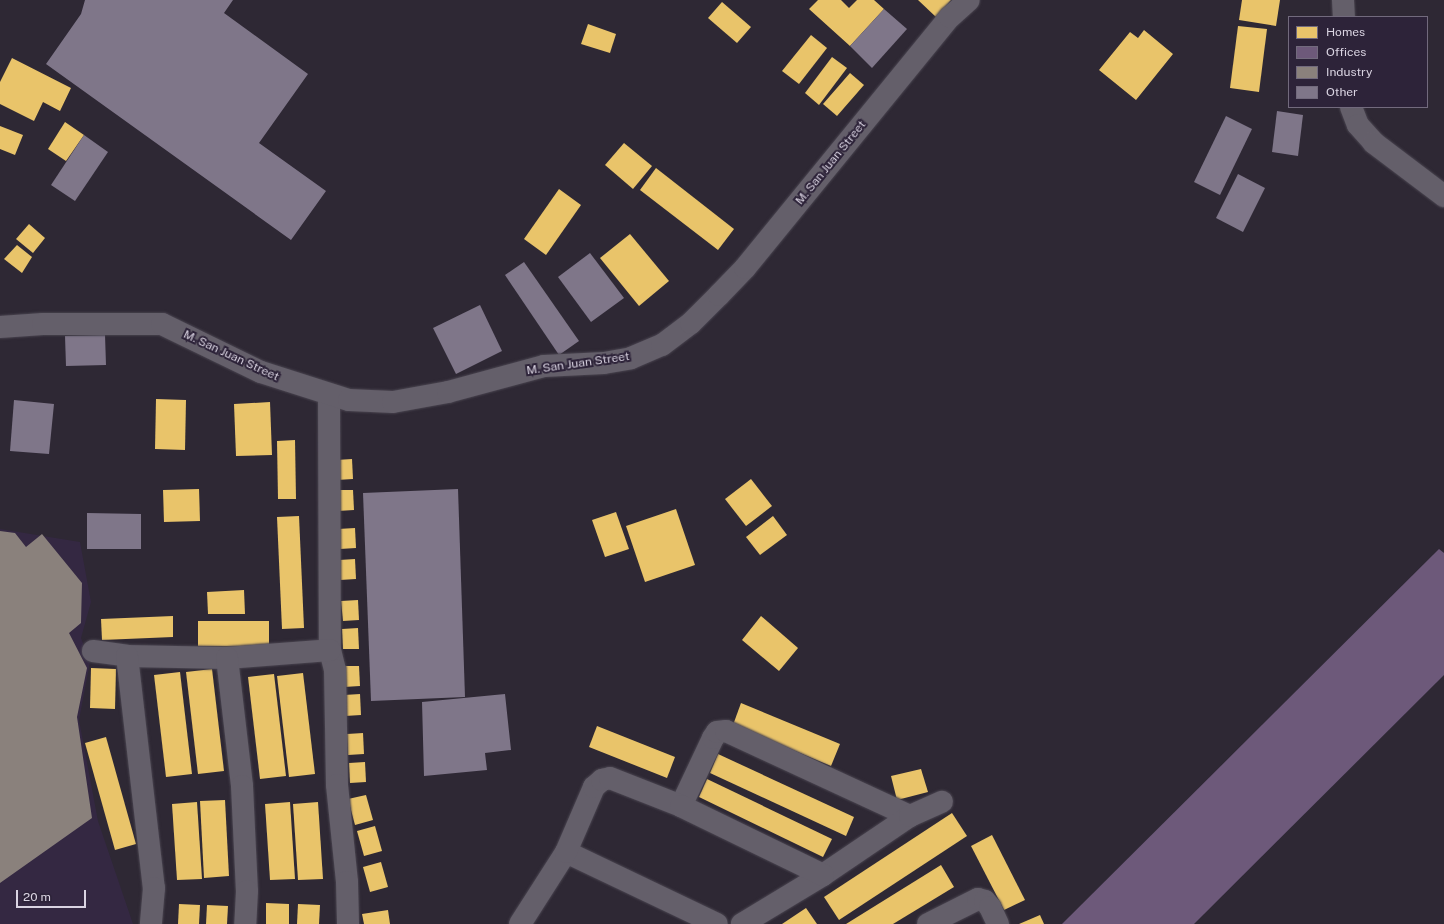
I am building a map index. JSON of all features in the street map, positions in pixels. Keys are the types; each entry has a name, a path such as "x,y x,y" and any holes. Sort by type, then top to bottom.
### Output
{"street":[{"name":"M. San Juan Street","path":"0,326 43,324 162,324 261,372 348,400 393,402 448,392 544,366 604,363 631,358 662,345 691,323 745,268 950,17 969,0"},
{"path":"1343,0 1344,16"},
{"path":"1351,108 1358,125 1374,143 1444,196"},
{"path":"329,395 330,650 335,670 338,785 347,882 348,924"},
{"path":"93,651 126,656 227,658 330,650"},
{"path":"126,656 154,888 151,924"},
{"path":"227,658 242,786 247,891 245,924"},
{"path":"681,806 713,738 717,732 726,731 910,816"},
{"path":"520,924 566,852 594,787 602,780 610,778 681,806 823,875"},
{"path":"742,924 823,875 910,816 942,802"},
{"path":"566,852 717,924"},
{"path":"928,924 978,899 985,901 990,907 998,924"}],"shaded area":[{"path":"0,529 80,542 91,602 81,638 90,662 79,720 98,821 133,924 0,924"}],"building: Homes":[{"path":"818,0 841,0 849,8 857,0 874,0 884,9 850,46 809,9"},
{"path":"918,0 951,0 936,17"},
{"path":"1242,0 1280,0 1276,26 1239,20"},
{"path":"722,2 751,27 737,43 708,18"},
{"path":"588,24 616,34 610,53 581,44"},
{"path":"1238,26 1267,29 1259,92 1230,88"},
{"path":"1144,30 1173,54 1136,100 1099,70 1130,32 1138,38"},
{"path":"811,35 827,48 799,84 782,71"},
{"path":"832,57 847,68 819,105 805,93"},
{"path":"12,58 71,88 60,111 43,102 34,121 0,104 0,82"},
{"path":"850,73 864,85 837,116 823,104"},
{"path":"65,122 84,135 66,161 48,149"},
{"path":"0,126 23,135 15,155 0,149"},
{"path":"624,143 652,166 633,189 605,165"},
{"path":"656,168 734,229 718,250 640,190"},
{"path":"559,189 581,205 546,255 524,239"},
{"path":"29,224 45,238 33,253 16,239"},
{"path":"630,234 669,281 639,306 600,258"},
{"path":"17,245 32,257 22,273 4,259"},
{"path":"156,399 186,400 185,450 155,449"},
{"path":"270,402 272,455 236,456 234,404"},
{"path":"295,440 296,499 278,499 277,441"},
{"path":"352,459 353,479 337,480 336,460"},
{"path":"751,479 772,506 746,526 725,499"},
{"path":"199,489 200,521 164,522 163,490"},
{"path":"337,490 353,490 354,510 338,511"},
{"path":"676,509 695,565 645,582 626,526"},
{"path":"616,512 629,549 605,557 592,520"},
{"path":"299,516 304,628 282,629 277,517"},
{"path":"773,516 787,535 760,555 746,537"},
{"path":"355,528 356,548 340,549 338,529"},
{"path":"355,559 356,579 340,580 339,560"},
{"path":"244,590 245,614 208,614 207,592"},
{"path":"358,600 359,620 343,621 341,601"},
{"path":"173,616 173,637 102,640 101,619"},
{"path":"761,616 798,648 779,671 742,640"},
{"path":"198,621 269,621 269,647 198,646"},
{"path":"358,628 359,649 343,649 342,629"},
{"path":"343,666 359,666 360,686 344,687"},
{"path":"91,668 116,669 115,709 90,708"},
{"path":"212,669 224,771 198,774 186,672"},
{"path":"180,672 192,774 166,777 154,675"},
{"path":"303,673 315,774 289,777 277,676"},
{"path":"274,674 286,776 260,779 248,677"},
{"path":"360,694 361,715 345,716 344,695"},
{"path":"741,703 840,744 831,766 733,725"},
{"path":"597,726 675,757 667,778 589,747"},
{"path":"363,733 364,754 348,755 347,734"},
{"path":"106,737 136,844 115,850 85,743"},
{"path":"718,754 854,817 846,836 710,773"},
{"path":"365,762 366,782 350,783 349,763"},
{"path":"921,769 928,792 897,800 891,776"},
{"path":"707,779 832,839 823,857 699,797"},
{"path":"366,795 373,820 355,825 348,799"},
{"path":"225,800 229,876 204,878 200,801"},
{"path":"197,802 202,879 177,880 172,804"},
{"path":"290,802 295,879 270,880 265,804"},
{"path":"318,802 323,879 298,880 293,804"},
{"path":"952,813 967,836 839,920 824,897"},
{"path":"375,826 382,851 364,856 357,831"},
{"path":"992,835 1025,900 1004,910 971,846"},
{"path":"381,862 388,887 370,892 363,867"},
{"path":"941,865 954,887 893,924 846,924"},
{"path":"266,903 289,904 289,924 266,924"},
{"path":"179,904 200,905 199,924 178,924"},
{"path":"298,904 320,905 319,924 297,924"},
{"path":"207,905 228,906 227,924 206,924"},
{"path":"806,908 817,924 782,924"},
{"path":"388,910 390,924 364,924 362,914"},
{"path":"1040,915 1044,924 1019,924"}],"building: Offices":[{"path":"1439,549 1444,553 1444,675 1194,924 1062,924"}],"building: Industry":[{"path":"0,531 15,533 26,547 42,534 82,583 81,623 69,633 87,668 77,717 92,818 0,883"}],"building: Other":[{"path":"85,0 233,0 224,13 308,74 259,143 326,191 291,240 46,64 81,14"},
{"path":"884,9 907,29 872,68 850,46"},
{"path":"1277,111 1303,115 1298,156 1272,152"},
{"path":"1226,116 1252,129 1220,195 1194,182"},
{"path":"84,135 108,152 75,201 51,185"},
{"path":"1238,174 1265,188 1243,232 1216,218"},
{"path":"590,253 624,298 591,322 558,277"},
{"path":"524,262 579,341 559,355 505,275"},
{"path":"480,305 502,351 456,374 433,328"},
{"path":"105,335 106,365 66,366 65,336"},
{"path":"14,400 54,404 49,454 10,451"},
{"path":"458,489 465,697 371,701 363,493"},
{"path":"87,513 141,514 141,549 87,549"},
{"path":"505,694 511,750 485,753 487,770 424,776 422,702"}]}
